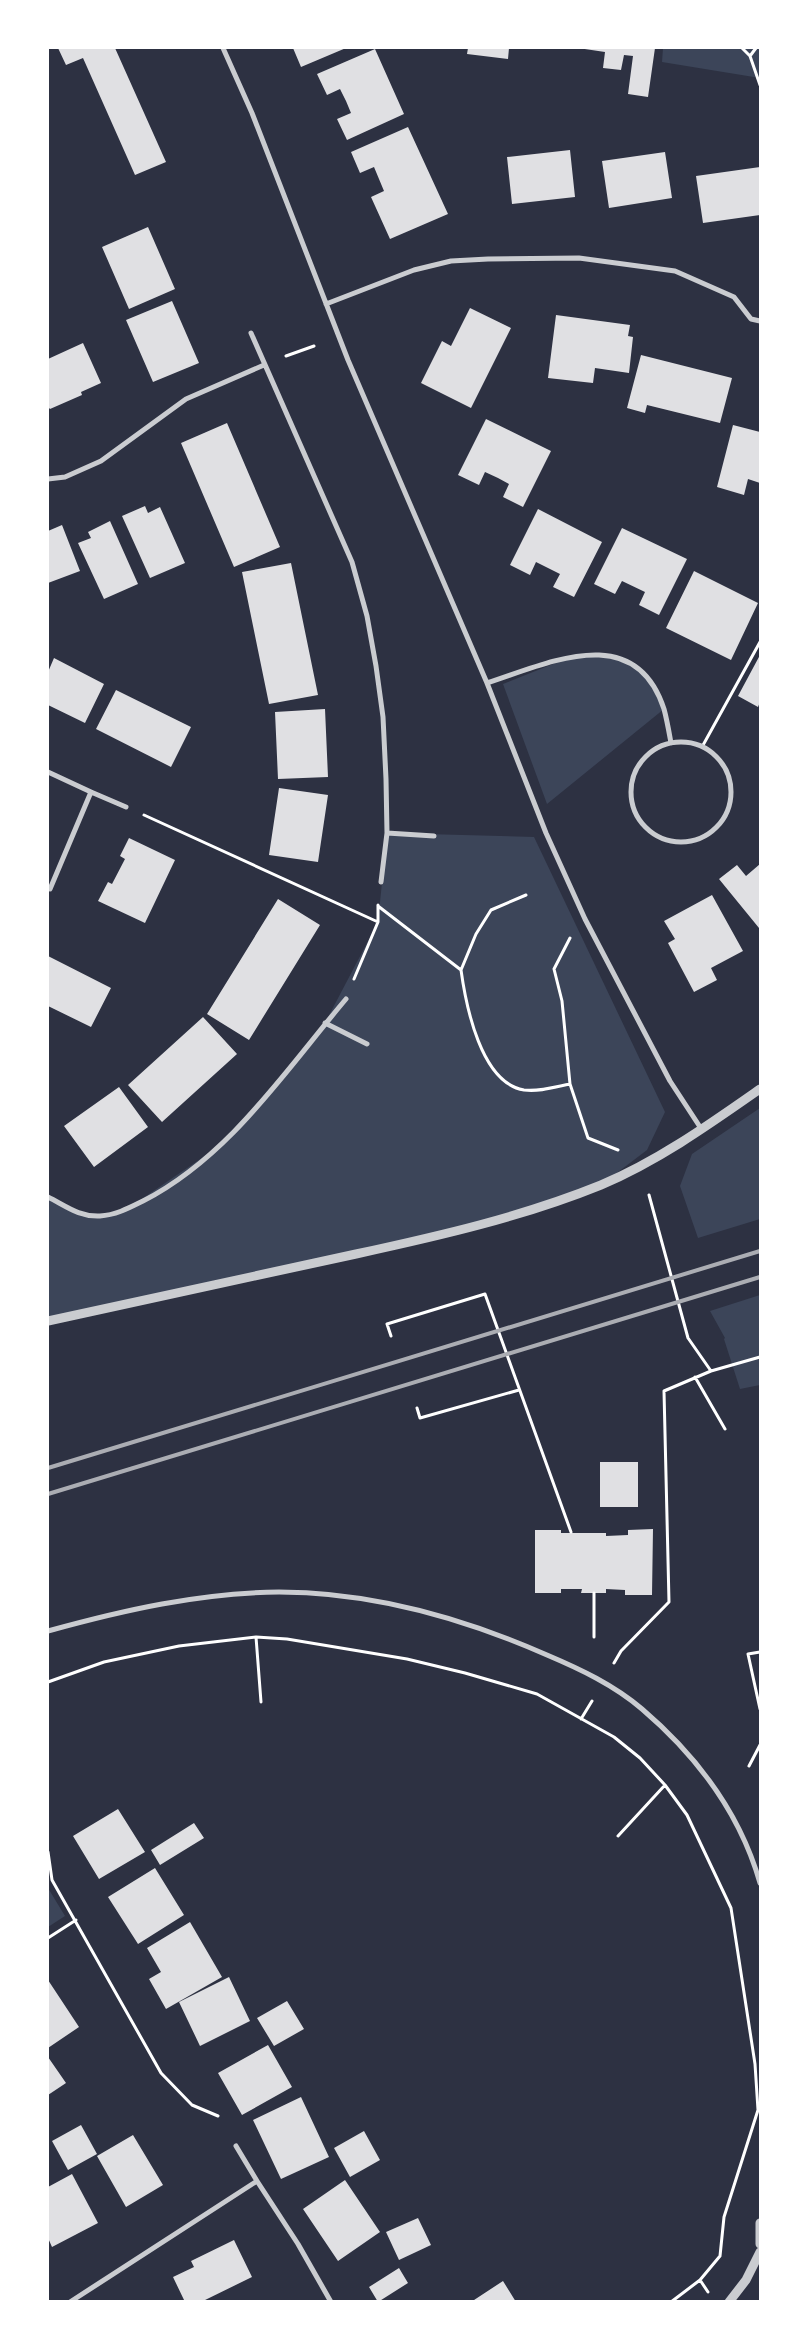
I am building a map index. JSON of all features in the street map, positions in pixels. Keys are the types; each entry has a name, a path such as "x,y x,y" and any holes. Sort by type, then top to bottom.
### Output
{"street":[{"path":"223,48 252,113 348,360 487,683 546,833 584,919 670,1081 702,1130"},
{"path":"326,304 414,270 451,261 579,258 675,271 734,297 751,319 760,321"},
{"path":"251,334 352,562 367,616 383,717 387,834 381,882"},
{"path":"48,479 65,477 100,461 186,399 264,365"},
{"path":"487,683 573,656 595,653 614,656 631,662 645,674 664,709 671,743"},
{"path":"687,742 702,747 716,756 725,768 730,783 731,798 726,814 718,827 705,836 690,841 674,841 657,836 644,825 635,811 631,794 634,776 642,761 655,749 671,743 687,742"},
{"path":"48,772 126,807"},
{"path":"50,890 91,792"},
{"path":"387,834 434,836"},
{"path":"48,1197 70,1210 99,1216 116,1214 168,1188 215,1149 249,1115 275,1087 346,999"},
{"path":"326,1023 367,1044"},
{"path":"48,1321 450,1233 522,1213 609,1181 632,1170 702,1130 760,1089"},
{"path":"48,1632 107,1615 167,1602 226,1595 280,1592 345,1597 402,1606 455,1619 521,1643 563,1662 603,1682 641,1708 698,1764 716,1789 736,1821 760,1883"},
{"path":"236,2146 298,2244 331,2302"},
{"path":"70,2302 257,2181"},
{"path":"760,2223 760,2244"},
{"path":"729,2302 746,2280 760,2252"}],"path":[{"path":"742,48 750,56 760,85"},
{"path":"750,56 756,48"},
{"path":"264,365 314,346"},
{"path":"702,747 760,642"},
{"path":"126,807 378,922"},
{"path":"346,999 378,922 381,882"},
{"path":"526,896 491,910 476,934 460,970 467,1008 485,1054 499,1075 510,1085 524,1090 543,1090 570,1084"},
{"path":"378,906 460,970"},
{"path":"584,919 568,941 554,969 562,1001 570,1084 588,1138 619,1150"},
{"path":"649,1196 651,1208 661,1233 688,1338 711,1371"},
{"path":"391,1336 387,1324 485,1294 571,1532"},
{"path":"621,1651 669,1602 664,1391 711,1371 760,1357"},
{"path":"695,1377 725,1429"},
{"path":"417,1408 420,1418 519,1390"},
{"path":"594,1593 594,1637"},
{"path":"48,1682 104,1662 140,1653 222,1640 256,1637 322,1643 407,1659 538,1694 614,1737 640,1758 666,1785 687,1815 731,1908 759,2110 724,2217 720,2256 700,2280 671,2302"},
{"path":"256,1637 260,1702"},
{"path":"760,1652 748,1654 760,1709"},
{"path":"748,1766 760,1745"},
{"path":"618,1836 666,1785"},
{"path":"48,1852 52,1880 161,2073 192,2105 218,2116"},
{"path":"48,1938 76,1920"}],"shaded area":[{"path":"663,48 760,48 760,78 662,62"},
{"path":"573,656 614,656 645,674 664,709 547,804 503,684"},
{"path":"387,833 534,837 665,1112 647,1150 601,1185 450,1233 48,1322 48,1197 70,1210 99,1216 130,1207 215,1149 275,1087 325,1023 378,922"},
{"path":"760,1108 760,1219 698,1238 680,1186 692,1154"},
{"path":"760,1295 760,1385 740,1389 725,1338 710,1311"},
{"path":"48,1888 65,1916 48,1927"}],"building":[{"path":"58,48 115,48 166,162 135,175 83,58 66,65"},
{"path":"293,48 346,48 301,67"},
{"path":"468,48 509,48 508,59 467,54"},
{"path":"578,48 655,48 648,97 628,94 633,56 624,55 621,70 603,68 605,52"},
{"path":"375,49 404,114 347,140 337,119 351,113 346,101 340,89 327,95 317,74"},
{"path":"408,127 448,214 390,239 371,197 384,191 374,167 360,173 351,152"},
{"path":"570,150 575,197 512,204 507,157"},
{"path":"665,152 672,198 609,208 602,161"},
{"path":"760,167 760,215 703,223 696,176"},
{"path":"148,227 175,289 129,309 102,247"},
{"path":"172,301 199,363 153,382 126,320"},
{"path":"470,308 511,328 471,408 421,383 442,341 451,346"},
{"path":"556,315 630,325 628,336 633,337 629,373 595,368 593,383 548,378"},
{"path":"83,343 101,383 81,392 82,395 50,409 48,407 48,359"},
{"path":"641,355 732,378 720,423 647,405 645,413 627,408"},
{"path":"486,419 551,451 523,507 503,497 509,484 498,478 485,472 479,485 458,475"},
{"path":"227,423 280,547 234,567 181,443"},
{"path":"733,425 760,432 760,483 748,479 744,495 717,487"},
{"path":"145,506 148,513 160,507 185,563 150,578 122,516"},
{"path":"538,509 602,542 574,597 553,587 560,574 536,562 530,575 510,565"},
{"path":"110,521 138,584 104,599 78,543 91,538 88,532"},
{"path":"62,525 80,571 48,583 48,531"},
{"path":"622,528 687,559 659,615 639,605 645,592 622,581 615,594 594,584"},
{"path":"291,563 318,695 269,704 242,572"},
{"path":"694,571 758,603 731,660 666,628"},
{"path":"760,655 760,702 758,707 738,696"},
{"path":"54,658 104,684 85,723 48,705 48,672"},
{"path":"116,690 191,727 171,767 96,729"},
{"path":"325,709 328,777 278,779 275,712"},
{"path":"279,788 328,795 318,862 269,855"},
{"path":"129,838 175,860 145,923 98,901 108,882 112,884 125,859 120,856"},
{"path":"760,864 759,928 719,879 737,865 746,876"},
{"path":"712,895 743,951 711,968 717,980 694,992 668,943 675,939 664,921"},
{"path":"278,899 320,925 249,1040 207,1014"},
{"path":"48,956 111,988 91,1027 48,1006"},
{"path":"203,1017 237,1054 162,1122 128,1085"},
{"path":"119,1087 148,1127 94,1167 64,1126"},
{"path":"600,1462 638,1462 638,1507 600,1507"},
{"path":"653,1529 652,1595 625,1595 625,1590 606,1589 606,1593 581,1593 582,1589 561,1589 561,1593 535,1593 535,1530 561,1530 561,1533 606,1533 606,1536 628,1535 628,1530"},
{"path":"118,1809 145,1852 99,1879 73,1836"},
{"path":"194,1823 204,1838 160,1865 151,1850"},
{"path":"155,1868 184,1915 138,1944 108,1897"},
{"path":"190,1922 222,1977 166,2009 149,1979 161,1972 147,1948"},
{"path":"229,1977 250,2021 200,2046 179,2002"},
{"path":"48,1980 79,2027 48,2048"},
{"path":"287,2001 304,2029 274,2046 257,2018"},
{"path":"268,2045 292,2087 242,2115 218,2073"},
{"path":"48,2057 66,2083 48,2095"},
{"path":"301,2097 329,2157 281,2179 253,2120"},
{"path":"81,2125 97,2154 68,2170 52,2141"},
{"path":"364,2131 380,2160 350,2177 334,2148"},
{"path":"133,2135 163,2185 126,2207 97,2156"},
{"path":"72,2174 98,2223 52,2247 48,2238 48,2187"},
{"path":"345,2180 380,2232 338,2261 303,2209"},
{"path":"418,2218 431,2245 399,2260 386,2232"},
{"path":"234,2240 252,2277 201,2302 185,2302 173,2277 194,2267 191,2261"},
{"path":"399,2268 408,2283 378,2302 369,2287"},
{"path":"503,2281 516,2302 471,2302"}],"railway":[{"path":"48,1468 760,1251"},
{"path":"48,1494 760,1277"}]}
